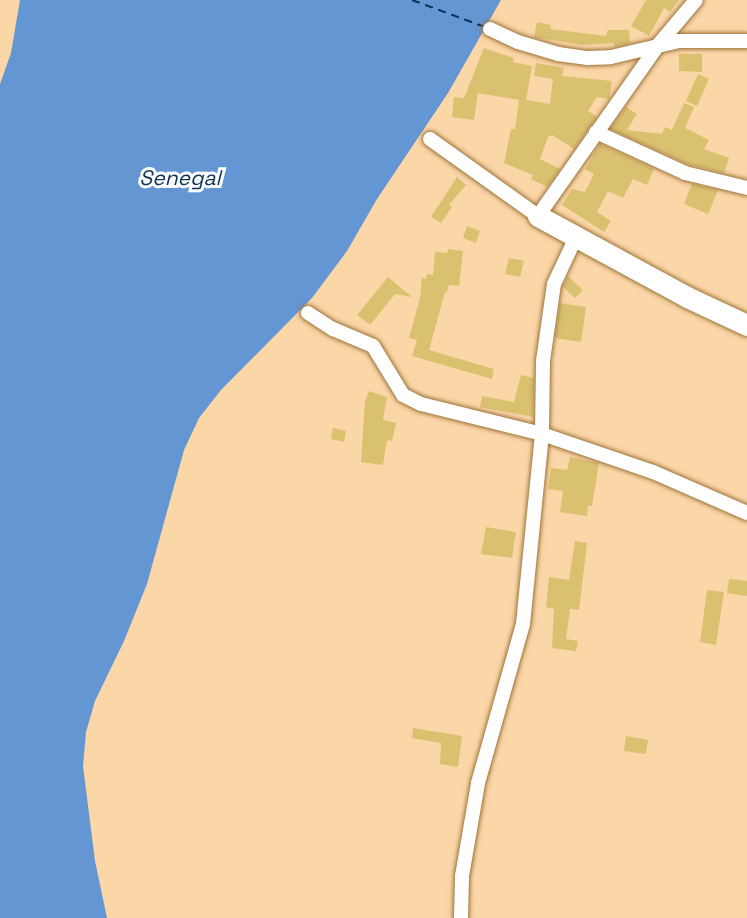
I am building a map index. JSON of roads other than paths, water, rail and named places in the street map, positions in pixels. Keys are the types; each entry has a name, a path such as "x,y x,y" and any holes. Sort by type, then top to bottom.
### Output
{"main road":[{"path":"538,216 577,235 687,297 747,325"}],"street":[{"path":"430,139 538,216 659,44 696,0"},
{"path":"490,29 518,42 558,54 588,58 611,57 679,41 747,41"},
{"path":"596,132 685,173 747,188"},
{"path":"461,918 462,876 478,783 523,624 542,434 543,361 554,284 577,235"},
{"path":"308,313 333,329 372,346 403,395 420,404 542,434 653,471 747,513"}],"water":[{"name":"Senegal","path":"20,0 501,0 448,93 377,199 347,251 312,298 221,390 199,418 184,450 147,584 124,641 95,701 86,732 83,766 95,861 107,918 0,918 0,84 11,53"}]}
